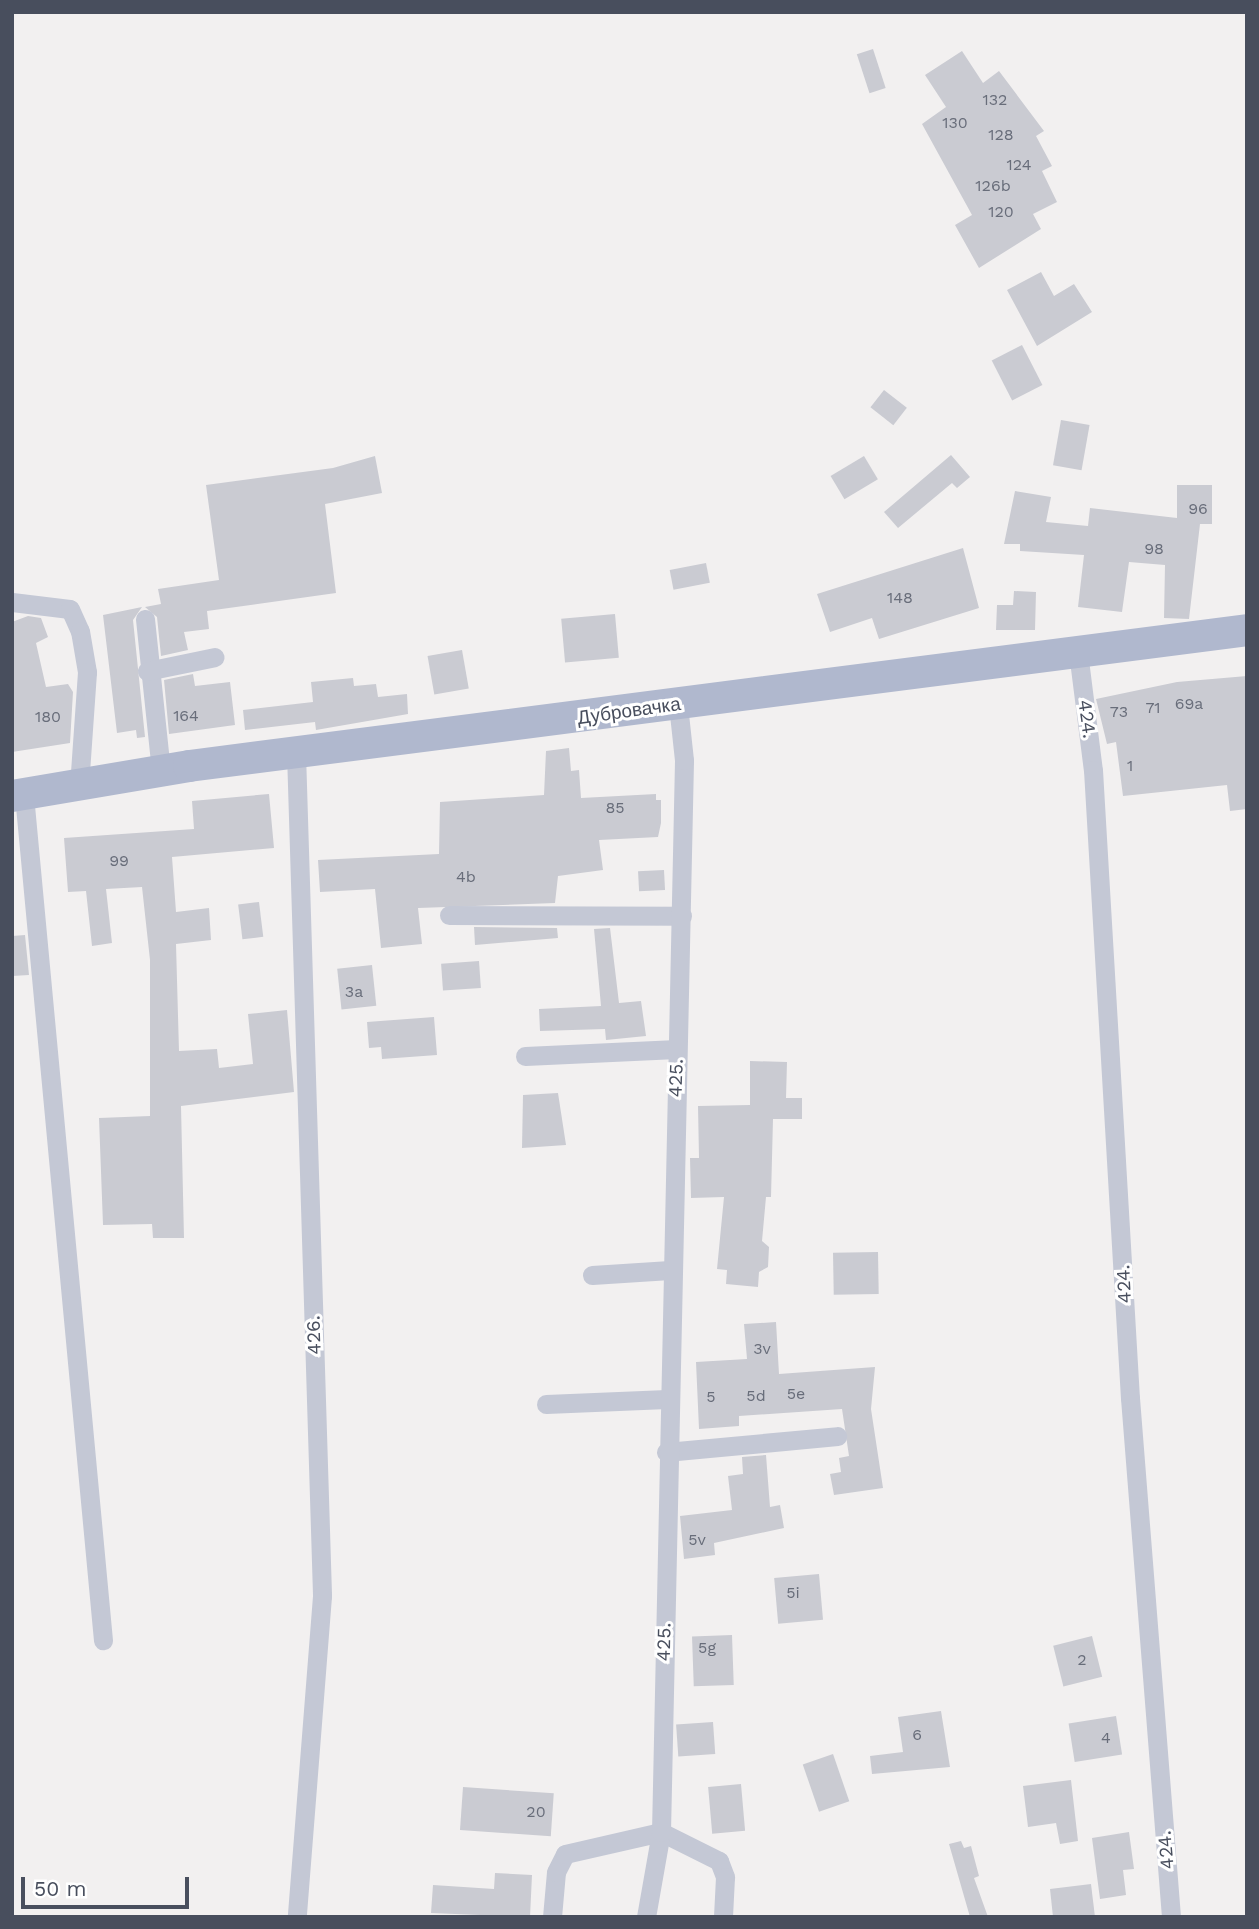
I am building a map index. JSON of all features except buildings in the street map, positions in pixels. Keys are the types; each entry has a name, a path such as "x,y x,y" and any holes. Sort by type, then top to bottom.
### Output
{"main road":[{"name":"Дубровачка","path":"18,796 161,771 1247,630"}],"street":[{"path":"12,602 69,609 80,631 87,672 79,786"},
{"path":"145,619 147,671 161,771"},
{"name":"424.","path":"1078,652 1093,770 1130,1398 1171,1917"},
{"path":"147,671 215,657"},
{"name":"425.","path":"646,1917 661,1832 667,1399 682,916 684,760 678,705"},
{"name":"426.","path":"296,753 322,1596 297,1917"},
{"path":"18,796 103,1640"},
{"path":"449,915 682,916"},
{"path":"525,1056 677,1049"},
{"path":"592,1275 670,1270"},
{"path":"546,1404 667,1399"},
{"path":"666,1452 837,1436"},
{"path":"552,1917 556,1872 565,1854 661,1832 719,1861 725,1877 723,1917"}]}
